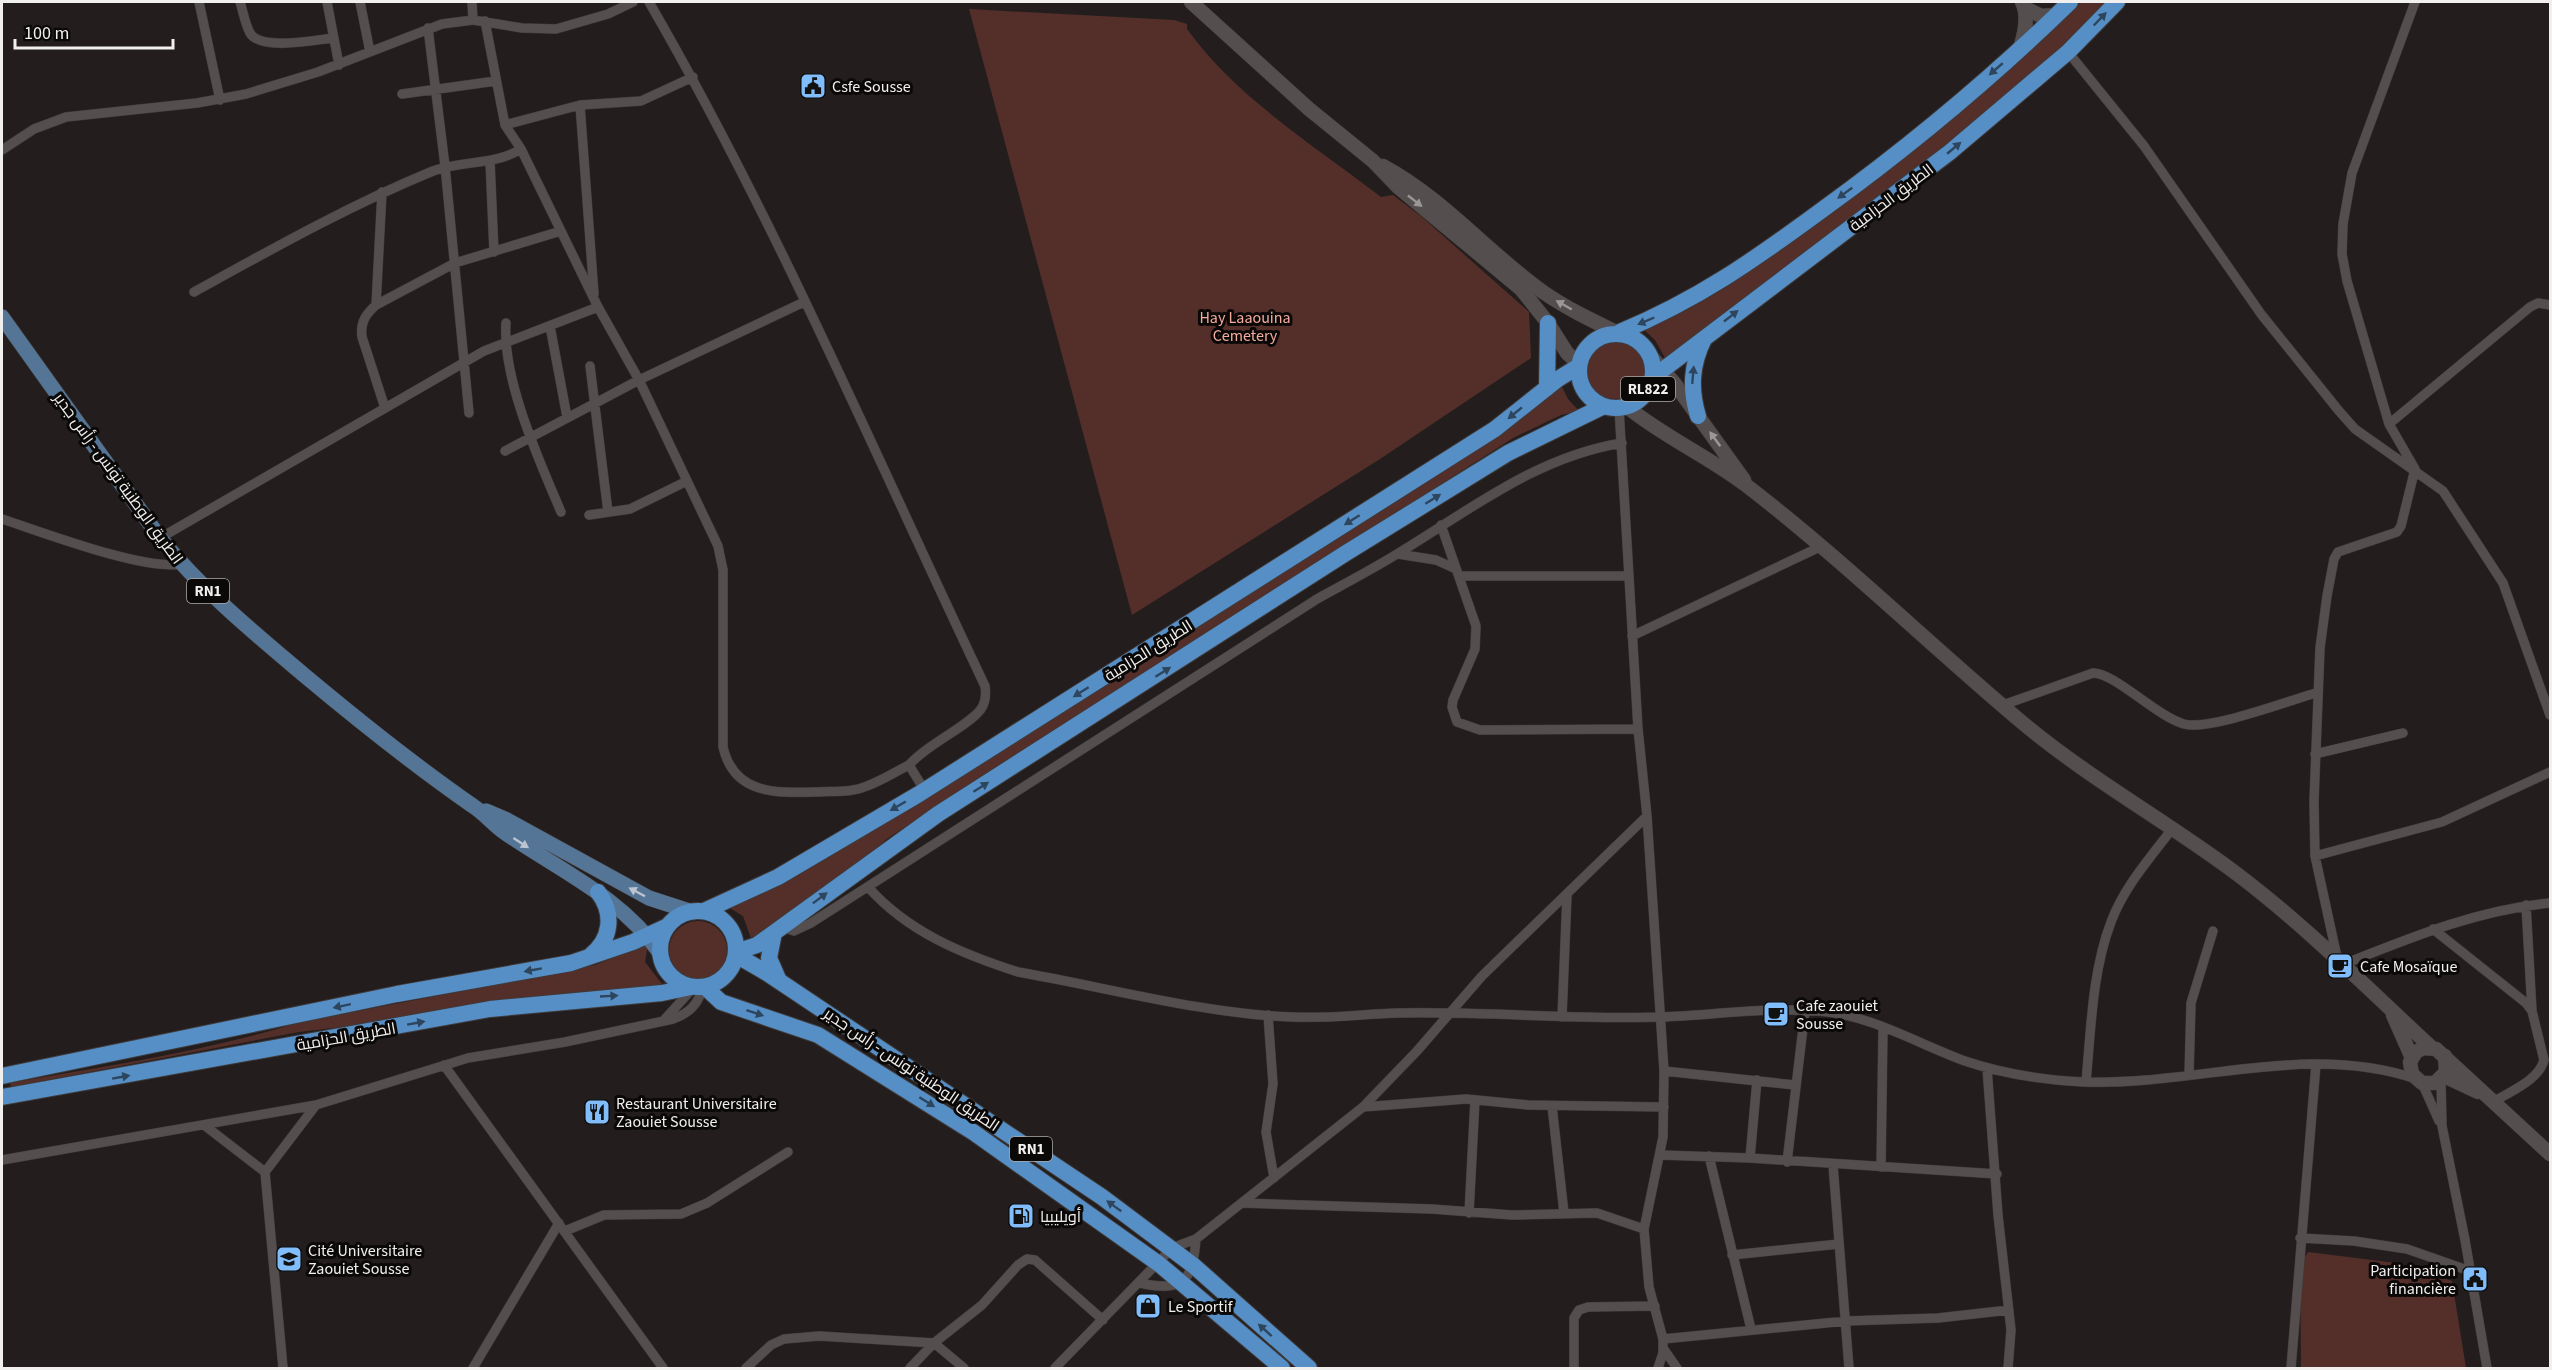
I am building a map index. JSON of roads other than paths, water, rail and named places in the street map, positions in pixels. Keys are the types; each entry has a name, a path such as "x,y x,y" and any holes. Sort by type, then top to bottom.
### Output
{"highway":[{"name":"الطريق الحزامية","path":"698,911 777,877 925,791 1496,429 1579,365 1591,343 1709,290 1863,180 2020,48 2070,2"},
{"name":"الطريق الحزامية","path":"736,953 757,945 938,814 1201,648 1346,553 1508,453 1643,396 1658,374 1706,335 1791,270 1873,212 1950,152 2068,52 2117,2"},
{"path":"1547,388 1548,323"},
{"name":"RL822","path":"1618,332 1637,340 1649,354 1658,374"},
{"path":"1698,416 1694,400 1694,366 1706,335"},
{"name":"RL822","path":"1579,365 1582,386 1587,394 1616,407"},
{"path":"588,957 602,944 609,927 608,908 598,892"},
{"path":"660,953 660,944 668,926 683,914 698,911"},
{"name":"RN1","path":"698,911 724,921 731,930 736,953"},
{"name":"الطريق الحزامية","path":"2,1076 588,957 668,926"},
{"path":"778,930 769,958 779,981"},
{"name":"RN1","path":"660,953 670,975 698,987"},
{"path":"698,987 714,984 729,972 736,953"},
{"name":"الطريق الوطنية تونس - رأس جدير","path":"736,953 1102,1197 1194,1266 1309,1368"},
{"name":"الطريق الحزامية","path":"2,1097 80,1085 490,1009 608,996 662,993 698,987"},
{"name":"الطريق الوطنية تونس - رأس جدير","path":"698,987 721,1002 818,1035 841,1047 983,1138 1159,1264 1282,1368"},
{"path":"2,1067 74,1061"},
{"path":"2,1107 80,1085"}],"main road":[{"name":"الطريق الوطنية تونس - رأس جدير","path":"2,317 160,538 181,564 220,603 397,752 475,807 502,831 625,911 660,953"},
{"name":"الطريق الوطنية تونس - رأس جدير","path":"475,807 507,820 649,898 698,911"}],"street":[{"path":"199,2 220,100"},
{"path":"240,2 250,33 254,38 273,43 333,38"},
{"path":"327,2 339,65"},
{"path":"360,2 370,52"},
{"path":"472,2 473,20"},
{"path":"2,150 34,129 66,117 220,100 339,65 428,28 457,21 473,20 522,28 556,29 608,14 633,2"},
{"path":"485,21 505,125 521,149 596,304 639,380 718,546 723,570 723,747 727,764 738,777 755,787 772,791 849,791 867,787 909,765 932,743 976,714 983,706 985,686 804,302 693,77 649,2"},
{"path":"1191,2 1309,110 1373,161 1398,187 1521,289 1548,323 1567,353 1579,365"},
{"path":"2415,2 2352,172 2343,224 2342,254 2347,281 2389,424 2415,469 2401,526 2397,532 2343,549 2334,559 2320,648 2316,693 2315,856 2341,961 2433,929 2502,909 2550,903"},
{"path":"2023,3 2041,16 2056,15"},
{"path":"2020,48 2026,32 2023,3"},
{"path":"428,28 445,166 469,413"},
{"path":"2068,52 2144,146 2260,314 2339,411 2355,429 2415,469 2443,491 2496,568 2514,608 2550,715"},
{"path":"505,125 580,105 641,101 693,77"},
{"path":"402,94 496,81"},
{"path":"580,105 596,304"},
{"path":"194,292 382,192 445,166 490,161 521,149"},
{"path":"490,161 494,252"},
{"path":"1373,161 1405,178 1452,213 1543,292 1618,332"},
{"path":"376,305 382,192"},
{"path":"385,408 360,328 368,312 376,305 455,263 561,231"},
{"path":"505,451 529,436 639,380 804,302"},
{"path":"2389,424 2530,307 2538,303 2550,305"},
{"path":"160,538 463,363 596,304"},
{"path":"506,322 504,343 529,436 561,512"},
{"path":"550,326 567,417"},
{"path":"590,366 608,512"},
{"name":"RL822","path":"1658,374 1698,416 1749,487"},
{"path":"1616,407 1622,443 1638,729 1647,816 1664,1071 1660,1155 1644,1229 1644,1254 1663,1343 1677,1368"},
{"name":"RL822","path":"1616,407 1643,421 1749,487 1822,546 2003,705 2088,772 2234,872 2341,961 2431,1047 2445,1056 2493,1099 2550,1154"},
{"path":"778,930 794,931 802,928 1317,599 1398,554 1441,525 1545,465 1573,455 1622,443"},
{"path":"590,515 630,509 687,481"},
{"path":"2,519 99,550 166,567 181,564"},
{"path":"1441,525 1476,626 1475,649 1453,700 1452,707 1457,722 1480,730 1638,729"},
{"path":"1632,636 1822,546"},
{"path":"1398,554 1436,560 1458,572 1629,576"},
{"path":"2003,705 2093,673 2108,678 2161,714 2194,726 2316,693"},
{"path":"2315,754 2403,734"},
{"path":"909,765 925,791"},
{"path":"2315,856 2453,818 2550,772"},
{"path":"1056,1368 1172,1248 1196,1239 1363,1107 1450,1015 1496,962 1647,816"},
{"path":"2086,1082 2097,980 2106,934 2116,911 2138,873 2172,829"},
{"path":"868,887 882,903 912,926 960,950 1000,966 1155,998 1268,1015 1322,1018 1399,1013 1660,1017 1805,1011 1835,1014 1883,1029 1988,1068 2026,1076 2086,1082 2189,1075 2285,1064 2316,1064 2387,1069 2419,1081 2435,1083 2442,1078"},
{"path":"1562,1017 1567,895"},
{"path":"2493,1099 2533,1077 2543,1065 2544,1060 2532,1011 2526,905"},
{"path":"2433,929 2515,992 2532,1011"},
{"path":"2189,1075 2191,1003 2213,931"},
{"path":"2,1160 316,1105 444,1065 664,1020 698,987"},
{"name":"RL822","path":"2391,1010 2419,1081"},
{"path":"1787,1162 1805,1011"},
{"path":"1268,1015 1274,1084 1266,1132 1274,1178"},
{"path":"1881,1167 1883,1029"},
{"path":"2387,1069 2411,1060 2416,1052 2431,1047"},
{"path":"2445,1056 2447,1066 2442,1078 2442,1125 2487,1368"},
{"path":"2291,1368 2316,1064"},
{"path":"444,1065 663,1368"},
{"path":"1988,1068 1999,1227 2009,1310 2008,1368"},
{"path":"1664,1071 1795,1085"},
{"name":"RL822","path":"2442,1078 2493,1099"},
{"path":"1750,1158 1757,1080"},
{"path":"2419,1081 2442,1125"},
{"path":"1363,1107 1475,1100 1552,1106 1664,1107"},
{"path":"1469,1213 1475,1100"},
{"path":"283,1368 265,1172 316,1105"},
{"path":"1552,1106 1563,1213"},
{"path":"204,1125 265,1172"},
{"path":"473,1368 562,1227 604,1215 681,1214 707,1203 788,1152"},
{"path":"1660,1155 1750,1158 1997,1174"},
{"path":"1709,1156 1751,1329"},
{"path":"1833,1165 1849,1368"},
{"path":"1242,1203 1432,1209 1469,1213 1563,1213 1610,1216 1644,1229"},
{"path":"2300,1238 2354,1241 2407,1249 2470,1271"},
{"path":"1140,1283 1172,1287 1181,1283 1194,1266 1196,1239"},
{"path":"1732,1255 1839,1244"},
{"path":"910,1368 934,1343 982,1305 1018,1265 1031,1258 1103,1320"},
{"path":"1574,1368 1574,1318 1579,1310 1588,1307 1655,1306"},
{"path":"1663,1343 1751,1329 1846,1321 1938,1318 2009,1310"},
{"path":"746,1368 771,1345 784,1340 819,1336 934,1343 964,1368"},
{"path":"1658,1368 1663,1343"}],"place":[{"name":"Csfe Sousse","path":"813,86"},
{"name":"Cafe Mosaïque","path":"2340,966"},
{"name":"Cafe zaouiet Sousse","path":"1776,1014"},
{"name":"Restaurant Universitaire Zaouiet Sousse","path":"597,1112"},
{"name":"أويليبيا","path":"1021,1216"},
{"name":"Cité Universitaire Zaouiet Sousse","path":"289,1259"},
{"name":"Participation financière","path":"2475,1279"},
{"name":"Le Sportif","path":"1148,1306"}],"park label":[{"name":"Hay Laaouina Cemetery","path":"1245,326"}]}
